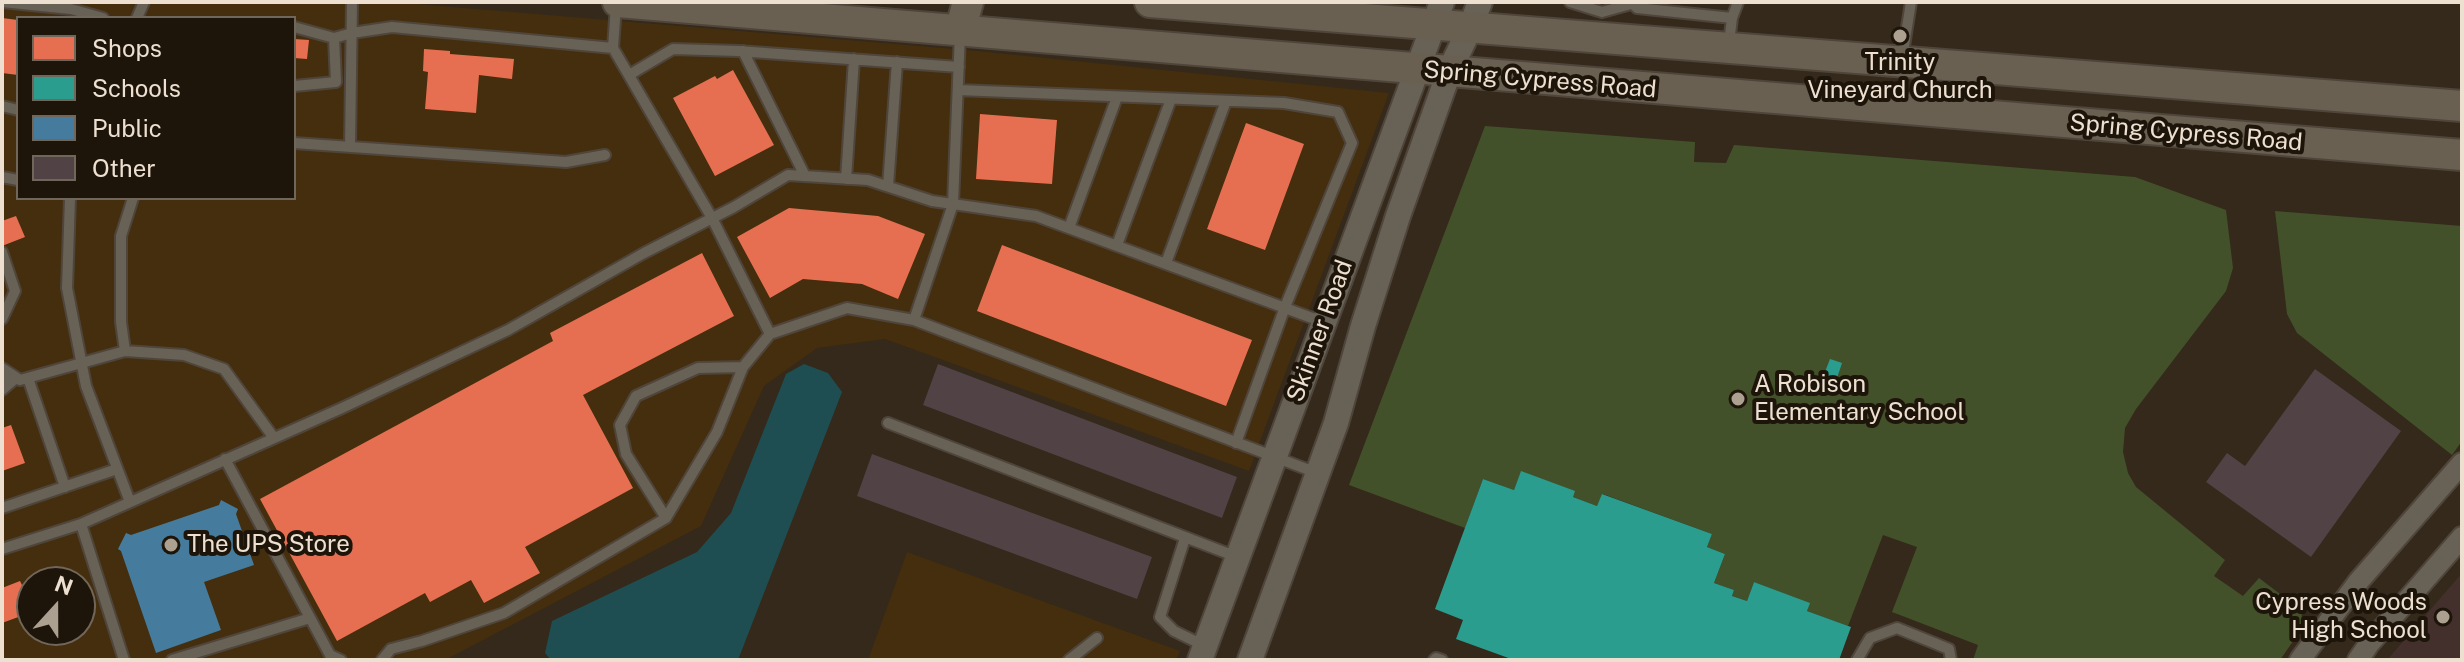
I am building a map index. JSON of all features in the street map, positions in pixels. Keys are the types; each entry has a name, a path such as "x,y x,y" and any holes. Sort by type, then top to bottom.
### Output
{"main road":[{"name":"Spring Cypress Road","path":"618,2 2462,155"},
{"path":"960,31 968,2"},
{"name":"Spring Cypress Road","path":"1150,2 1475,15 1728,49 2462,106"},
{"path":"1898,110 1901,63"}],"street":[{"name":"Skinner Road","path":"1202,653 1438,14"},
{"name":"Skinner Road","path":"1250,660 1336,423 1363,326 1449,72 1475,15"},
{"path":"2300,660 2359,581 2462,463"},
{"path":"2358,660 2462,537"}],"lane":[{"path":"2,2 75,14"},
{"path":"350,147 352,2"},
{"path":"618,2 613,48 712,218 770,334"},
{"path":"1570,2 1602,12 1631,3 1637,8 1732,18"},
{"path":"1728,49 1732,18 1738,2"},
{"path":"1901,63 1911,2"},
{"path":"296,28 334,38 392,27 613,48"},
{"path":"914,320 953,204 960,31"},
{"path":"296,86 336,82 334,38"},
{"path":"629,75 673,49 743,51 959,67"},
{"path":"743,51 805,176"},
{"path":"846,179 854,59"},
{"path":"888,186 897,62"},
{"path":"958,90 1284,103 1338,112 1352,143 1285,307 1236,443"},
{"path":"1069,228 1117,97"},
{"path":"1117,245 1171,99"},
{"path":"1166,263 1226,101"},
{"path":"296,143 566,162 605,155"},
{"path":"2,549 81,524 508,330 788,175 868,180 932,201 1036,216 1323,322"},
{"path":"70,200 67,288 86,386 130,502"},
{"path":"125,351 121,322 121,236 132,200"},
{"path":"2,252 15,291 2,319"},
{"path":"382,660 391,649 504,613 666,518 717,432 743,367 770,334 847,308 914,320 1317,473"},
{"path":"2,379 22,378 82,365 125,351 184,355 224,369 274,438"},
{"path":"666,518 626,454 620,425 636,396 698,368 743,367"},
{"path":"2,368 22,378 65,487"},
{"path":"2,390 22,378"},
{"path":"888,423 1237,557"},
{"path":"225,459 330,655 341,660"},
{"path":"2,508 117,469"},
{"path":"81,524 124,660"},
{"path":"1185,538 1160,617 1202,653"},
{"path":"172,660 310,618"},
{"path":"1857,660 1870,638 1897,628 1949,649 1951,660"},
{"path":"1069,660 1097,638"},
{"path":"1434,660 1442,660"}],"shaded area":[{"path":"2,2 393,2 967,50 1389,93 1249,471 885,339 817,348 764,386 701,526 445,660 2,660"},
{"path":"907,552 1180,651 1176,660 868,660"},
{"name":"Cypress Woods High School","path":"2462,573 2462,660 2387,660"}],"green space":[{"name":"A Robison Elementary School","path":"1485,126 1695,142 1694,162 1726,163 1734,145 2135,177 2226,210 2233,268 2226,291 2136,409 2125,428 2123,452 2128,473 2136,487 2225,560 2214,576 2243,596 2259,578 2301,610 2303,627 2280,660 1973,660 1978,645 1892,612 1917,547 1883,535 1848,626 1807,611 1809,603 1754,582 1747,601 1732,596 1734,590 1714,583 1725,554 1707,547 1712,534 1603,494 1597,506 1521,472 1514,490 1483,479 1465,528 1349,485"},
{"path":"2275,211 2462,226 2462,441 2452,455 2297,333 2287,314"}],"water":[{"path":"804,364 828,373 842,392 738,660 551,660 545,653 552,621 697,552 731,513 786,374"}],"building: Shops":[{"path":"2,18 16,20 16,75 2,73"},
{"path":"296,39 309,40 307,59 296,58"},
{"path":"424,49 514,59 512,79 479,75 476,113 425,109 428,72 423,71"},
{"path":"733,70 774,145 715,176 673,98"},
{"path":"980,114 1057,120 1052,184 976,179"},
{"path":"1246,123 1304,144 1265,250 1207,229"},
{"path":"789,208 878,216 925,234 898,299 862,284 803,279 770,298 737,237"},
{"path":"16,216 25,237 2,246 2,221"},
{"path":"1002,245 1252,340 1226,406 977,311"},
{"path":"702,253 734,316 583,395 633,488 525,547 540,573 484,603 471,580 430,602 425,593 337,641 260,499 553,341 550,333"},
{"path":"11,425 25,463 2,471 2,428"},
{"path":"16,583 16,618 2,623 2,588"}],"building: Schools":[{"path":"1830,359 1842,363 1836,381 1823,377"},
{"path":"1521,471 1575,491 1573,497 1597,506 1602,494 1712,534 1707,547 1725,554 1714,583 1734,590 1732,596 1747,601 1754,582 1810,603 1807,611 1851,627 1839,660 1514,660 1456,639 1463,620 1435,609 1483,479 1514,490"}],"building: Public":[{"path":"221,500 238,509 236,514 254,565 204,582 221,630 156,653 118,549 126,533 131,535 219,505"}],"building: Other":[{"path":"938,364 1237,477 1222,518 923,405"},
{"path":"2315,369 2401,431 2311,557 2206,482 2227,453 2245,466"},
{"path":"872,454 1152,557 1137,599 857,496"}],"place":[{"name":"Trinity Vineyard Church","path":"1900,36"},
{"name":"A Robison Elementary School","path":"1738,399"},
{"name":"The UPS Store","path":"171,545"},
{"name":"Cypress Woods High School","path":"2443,617"}]}
